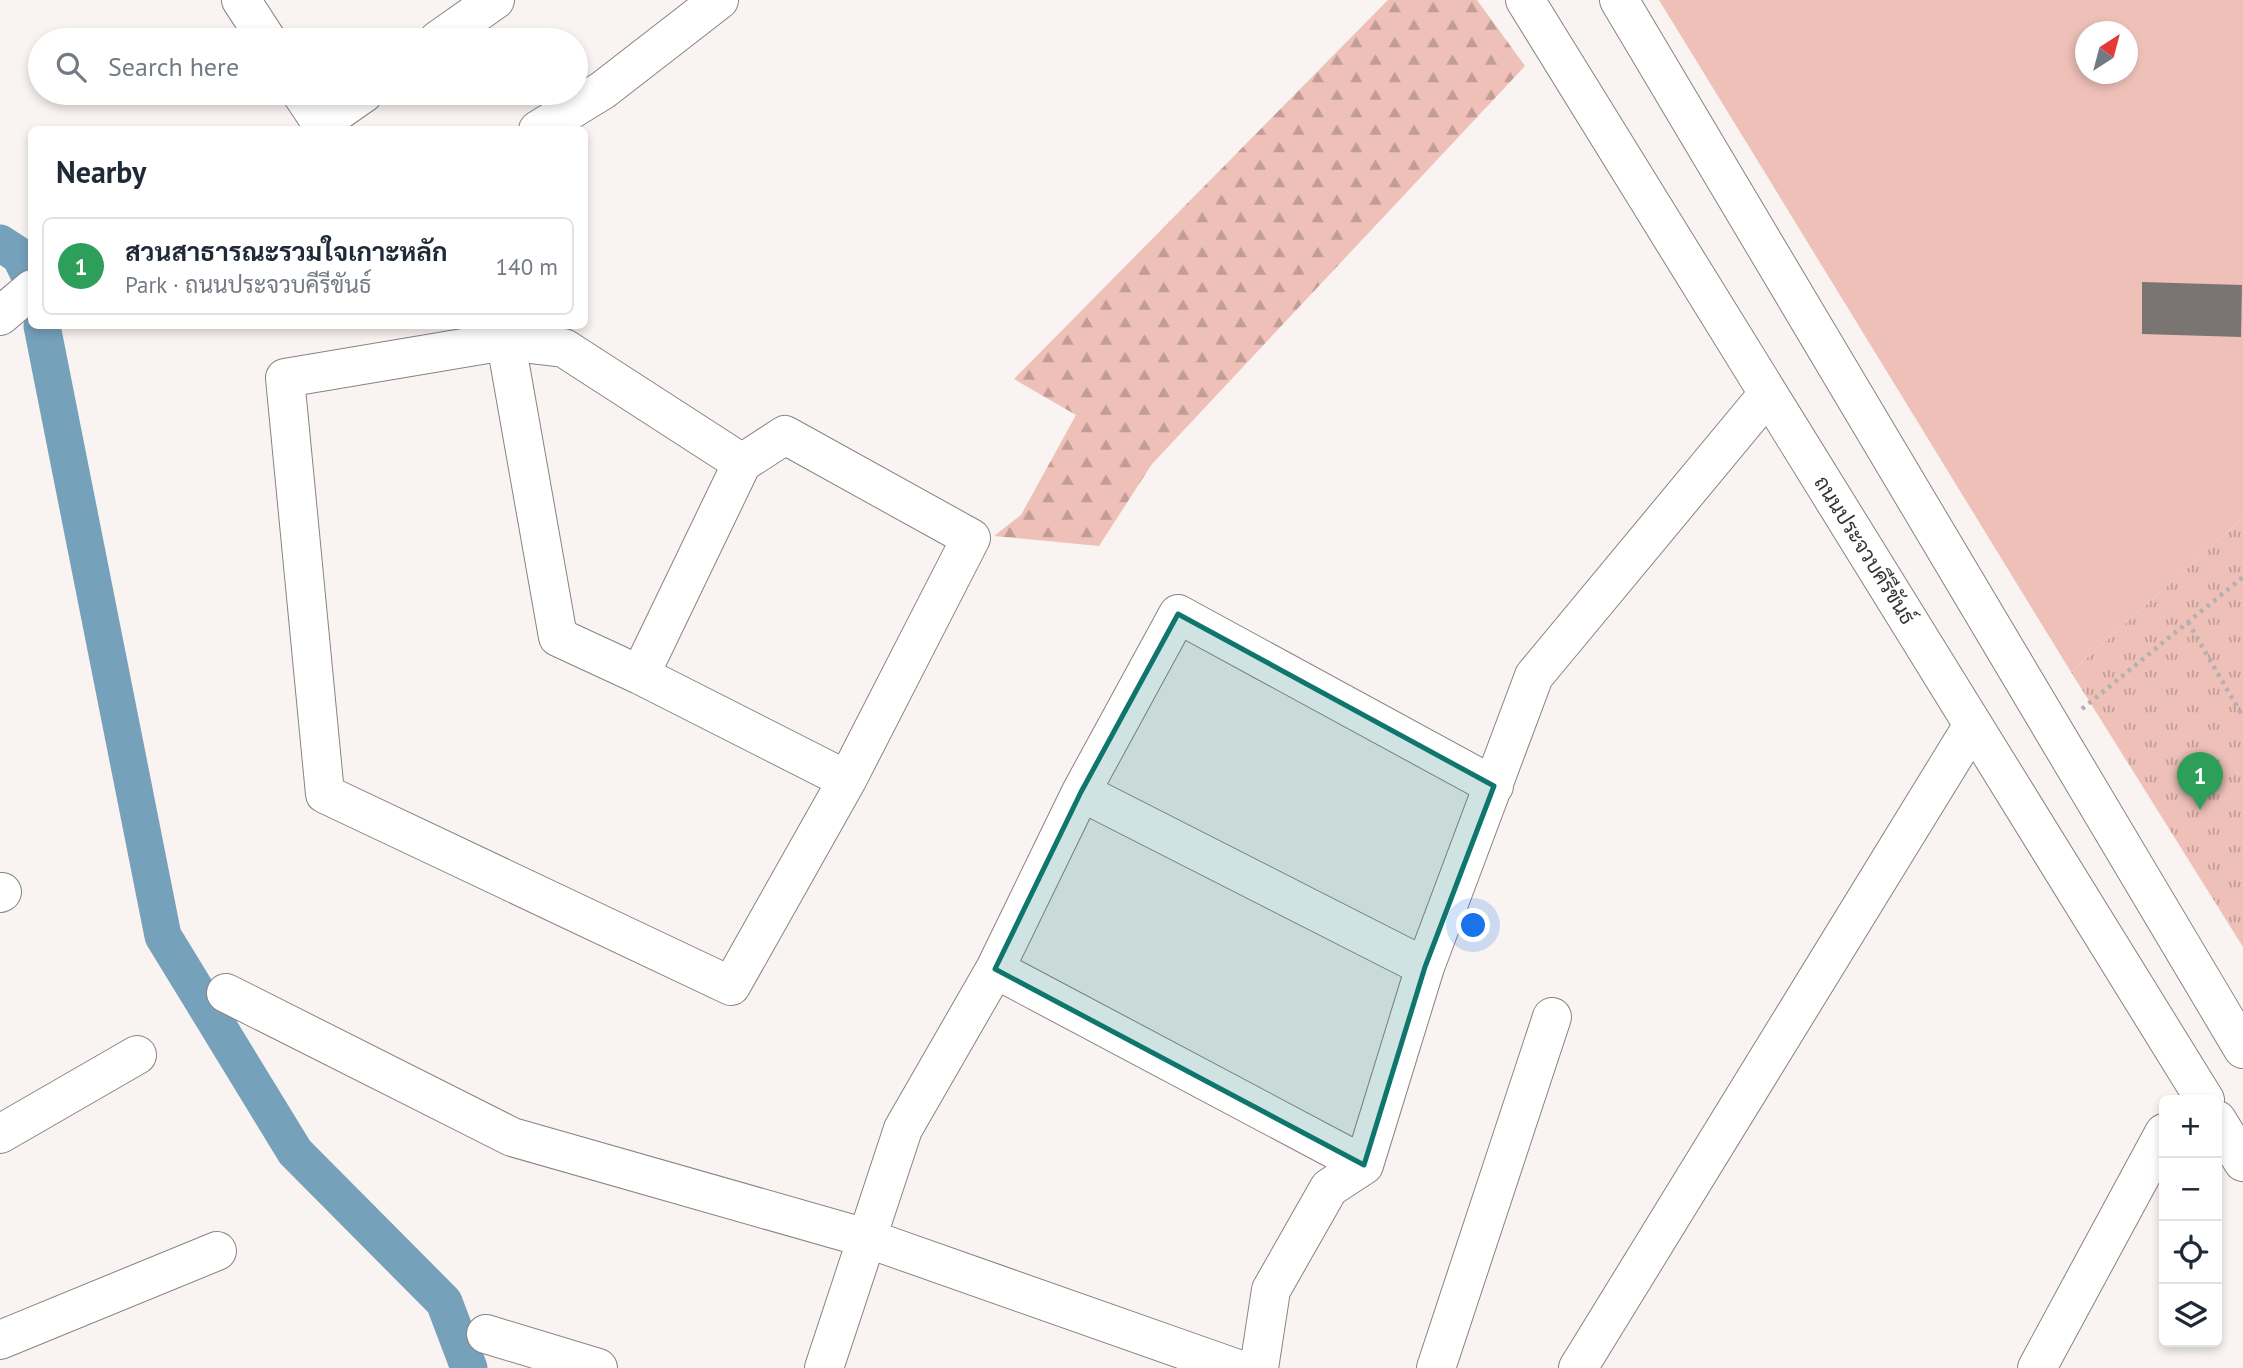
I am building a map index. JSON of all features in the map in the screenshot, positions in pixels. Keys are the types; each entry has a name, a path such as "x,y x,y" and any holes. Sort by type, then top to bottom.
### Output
{"street":[{"path":"241,0 259,28"},
{"path":"455,28 495,0"},
{"path":"588,99 719,0"},
{"name":"ถนนประจวบคีรีขันธ์","path":"1525,0 1973,725 2193,1094"},
{"path":"1619,0 2243,1049"},
{"path":"309,105 321,123 347,105"},
{"path":"544,126 579,105"},
{"path":"0,316 28,292"},
{"path":"640,675 742,463 785,435 971,538 847,780 731,986 325,794 285,378 504,333 564,348 742,463"},
{"path":"504,333 558,637 640,675 847,780"},
{"path":"1259,1368 1271,1290 1329,1188 1364,1165 1425,967 1534,676 1768,394"},
{"path":"824,1368 903,1129 995,969 1081,792 1178,614 1494,786"},
{"path":"1578,1368 1973,725"},
{"path":"1081,792 1425,967"},
{"path":"995,969 1364,1165"},
{"path":"226,993 512,1137 866,1238 1235,1368"},
{"path":"1436,1368 1552,1017"},
{"path":"0,1134 137,1055"},
{"path":"2222,1128 2243,1162"},
{"path":"2037,1368 2159,1142"},
{"path":"0,1340 217,1251"},
{"path":"486,1334 598,1368"}],"path":[{"path":"2054,732 2243,577"},
{"path":"2188,622 2243,717"}],"highlighted area":[{"path":"1178,614 1494,786 1425,967 1364,1165 995,969 1081,792"}],"green space":[{"path":"1388,0 1477,0 1525,66 1152,464 1099,546 994,536 1021,515 1076,415 1014,379"},
{"path":"1659,0 2243,0 2243,518 2071,672"},
{"path":"2243,518 2243,947 2071,672"}],"building":[{"path":"2142,282 2242,285 2241,337 2142,334"}],"waterway":[{"path":"0,243 20,256 28,273"},
{"path":"43,329 163,936 295,1152 444,1302 469,1368"}],"place":[{"name":"สวนสาธารณะรวมใจเกาะหลัก","path":"2200,810"}]}
